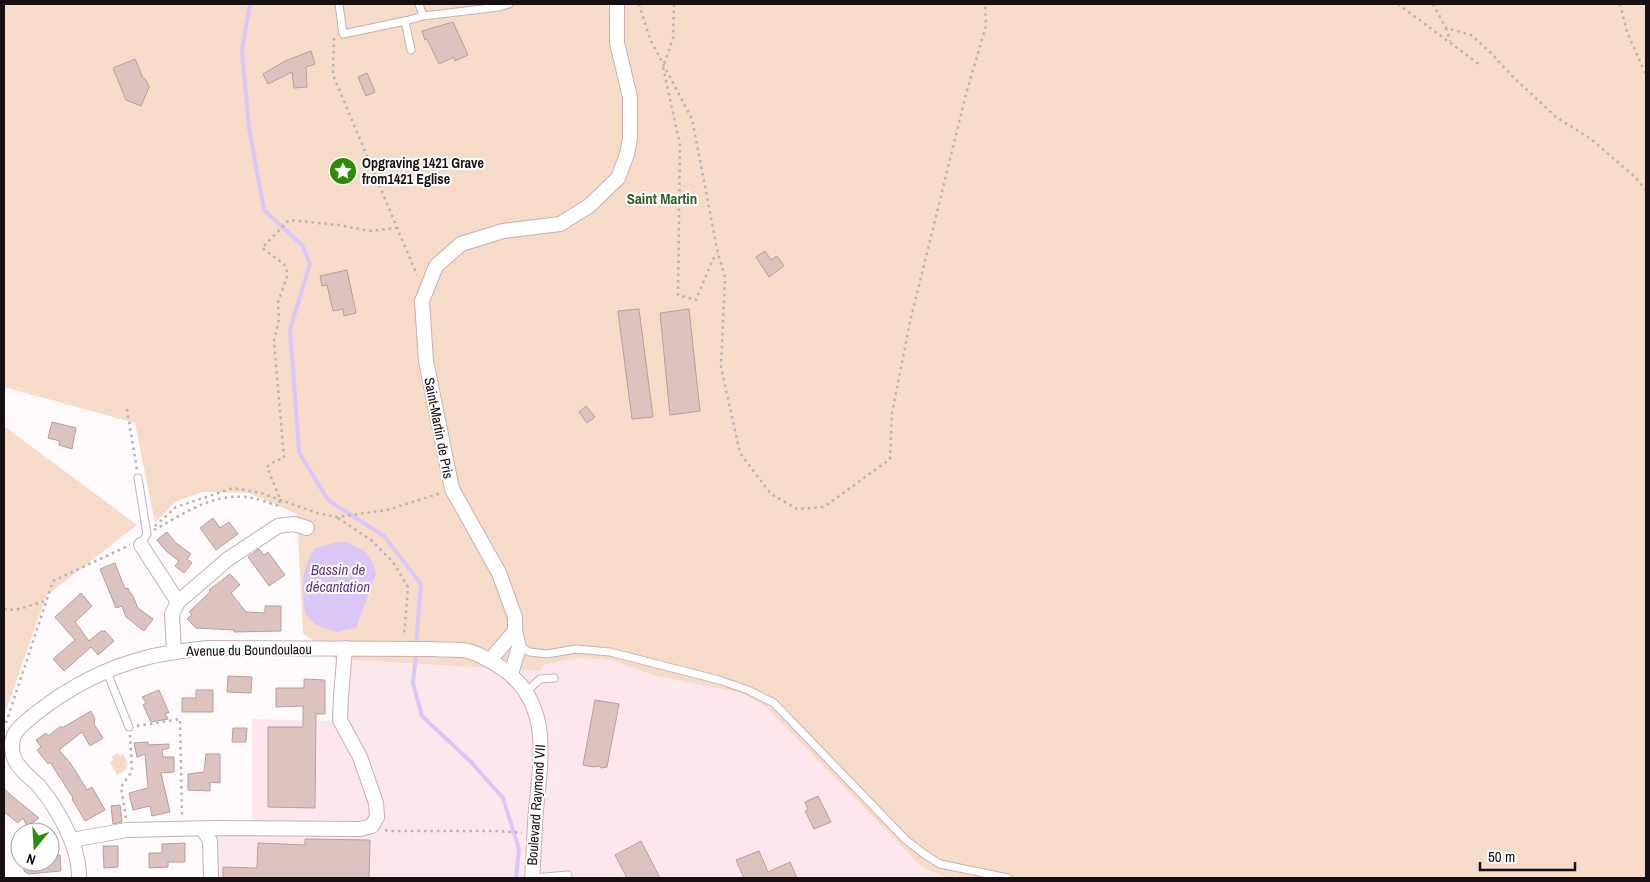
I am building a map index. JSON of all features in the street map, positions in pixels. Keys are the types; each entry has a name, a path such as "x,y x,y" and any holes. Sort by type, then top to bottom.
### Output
{"street":[{"name":"Saint-Martin de Pris","path":"519,647 510,636 515,617 499,573 452,489 426,361 422,301 436,266 461,244 503,231 560,224 589,206 618,178 627,154 630,130 630,97 617,44 617,4"},
{"path":"174,652 172,614 178,602 228,560 278,526 294,524 307,528"},
{"path":"144,539 178,602"},
{"path":"490,660 510,636"},
{"path":"511,674 519,647"},
{"name":"Avenue du Boundoulaou","path":"16,733 26,722 54,700 87,680 140,659 174,652 210,648 402,648"},
{"path":"72,840 127,830 183,828 360,829 372,826 376,817 376,803 360,757 340,720 346,648"},
{"name":"Boulevard Raymond VII","path":"402,648 468,652 490,660 511,674 526,692 537,716 541,744 532,878"},
{"path":"16,733 8,755 43,792 54,808 72,840 79,878"},
{"path":"203,829 210,841 210,878"}],"lane":[{"path":"339,4 343,34 423,16 509,4"},
{"path":"419,4 423,16"},
{"path":"405,21 411,50"},
{"path":"138,478 144,539"},
{"path":"519,647 530,652 548,654 576,649 610,652 719,680 748,690 774,703 905,839 924,854 940,864 1008,878"},
{"path":"107,672 129,727"},
{"path":"526,692 540,679 554,678"},
{"path":"532,878 568,875"}],"path":[{"path":"638,4 650,39 692,119 718,254 726,277 721,367 740,453 771,494 797,509 824,507 890,459 892,413 908,331 966,94 986,26 985,4"},
{"path":"674,4 673,38 664,67 680,145 678,295 696,300 713,259 718,254"},
{"path":"1398,4 1480,65"},
{"path":"1433,4 1451,42"},
{"path":"1620,4 1627,32 1646,75"},
{"path":"1446,28 1471,35 1556,117 1591,139 1634,176 1646,190"},
{"path":"333,75 396,228 417,270 418,278"},
{"path":"16,733 5,722 53,581 144,539 181,514 222,498 245,497 279,506 280,499 267,467 274,461 284,458 274,341 279,319 278,302 288,274 284,264 262,248 288,221 339,225 369,231 396,228"},
{"path":"127,409 138,478"},
{"path":"144,539 176,507 233,488 261,493 317,513 337,517 388,510 452,489"},
{"path":"337,517 371,540 393,562 408,587 406,624 402,648"},
{"path":"4,609 15,610 46,601"},
{"path":"127,830 121,786 132,771 129,727 180,719 183,828"},
{"path":"372,826 391,831 500,831 519,833"}],"shaded area":[{"path":"4,4 1646,4 1646,878 950,878 924,869 767,708 742,693 656,676 611,660 574,658 544,665 540,671 336,659 303,633 297,514 249,493 202,492 175,502 155,523 135,423 4,387"},
{"path":"4,426 137,525 46,596 4,716"},
{"path":"574,658 611,660 656,676 742,693 767,708 924,869 950,878 218,878 217,828 252,820 252,719 332,721 336,659 540,671 544,665"},
{"path":"118,753 120,756 123,754 128,764 126,766 127,769 117,775 110,762 113,760 111,757"}],"water":[{"name":"Bassin de décantation","path":"347,542 366,552 372,561 376,574 356,628 336,632 316,625 305,614 303,581 306,566 314,549 332,543"}],"building":[{"path":"453,22 468,55 455,61 454,57 439,64 422,31"},
{"path":"311,51 315,64 306,67 307,87 294,88 292,72 268,84 263,74 285,61"},
{"path":"135,59 149,87 141,106 126,100 113,68"},
{"path":"367,73 375,92 366,96 358,77"},
{"path":"765,251 771,260 777,256 784,266 769,277 756,257"},
{"path":"347,270 356,313 344,316 343,309 333,311 327,285 322,286 320,276"},
{"path":"639,309 653,417 632,419 618,311"},
{"path":"689,309 700,411 670,415 660,313"},
{"path":"586,406 595,417 587,423 579,412"},
{"path":"52,422 76,428 72,449 59,445 60,441 48,438"},
{"path":"213,518 220,528 229,522 238,534 216,550 200,528"},
{"path":"167,532 176,543 191,554 187,559 192,563 184,573 175,566 179,561 166,551 157,540"},
{"path":"259,549 264,555 268,552 285,575 269,586 248,557"},
{"path":"115,563 125,589 128,588 138,608 153,619 144,631 126,617 122,606 116,608 100,569"},
{"path":"230,574 240,585 231,593 246,612 265,613 265,606 281,606 281,631 234,632 234,630 196,628 187,619 192,615 189,612 210,592 209,590"},
{"path":"81,593 92,606 75,622 89,641 101,631 105,631 114,641 98,655 91,647 64,671 53,659 75,640 55,617"},
{"path":"228,676 252,677 251,693 227,692"},
{"path":"304,679 325,680 325,714 316,714 315,808 268,807 268,727 303,727 303,706 276,707 276,688 304,688"},
{"path":"159,690 169,713 165,713 168,719 151,722 143,705 146,703 142,697"},
{"path":"196,690 213,690 213,712 182,712 182,698 196,698"},
{"path":"595,700 619,704 607,767 602,768 583,765"},
{"path":"91,711 95,719 94,724 103,738 90,746 82,732 59,750 71,764 87,790 92,787 105,810 85,821 50,762 48,764 37,750 41,747 36,740 46,733 48,736 61,726 62,728"},
{"path":"233,728 247,728 246,742 232,742"},
{"path":"148,742 148,745 169,744 169,748 162,750 163,757 174,757 174,772 161,773 170,812 152,816 150,806 133,810 129,793 148,788 145,754 137,757 134,743"},
{"path":"206,754 220,754 220,783 210,782 210,791 188,790 188,774 204,772"},
{"path":"4,789 39,818 33,822 25,822 23,818 17,822 4,812"},
{"path":"818,796 831,822 814,829 805,811 808,810 805,802"},
{"path":"120,805 122,822 113,824 111,806"},
{"path":"305,839 370,840 369,878 223,878 223,867 257,868 258,843 305,845"},
{"path":"641,841 660,878 627,878 615,855"},
{"path":"185,843 185,862 168,862 168,867 149,868 149,853 162,853 162,844"},
{"path":"103,846 118,846 118,867 104,868"},
{"path":"759,851 768,872 790,862 797,878 744,878 736,860"},
{"path":"25,872 50,872 28,874"}],"waterway":[{"path":"250,4 242,50 249,128 264,210 302,245 310,264 290,329 299,452 328,500 384,536 421,584 416,645"},
{"path":"416,652 413,683 422,716 471,762 503,798 519,849 516,878"}],"place":[{"name":"Opgraving 1421 Grave from1421 Eglise","path":"343,171"}],"district":[{"name":"Saint Martin","path":"662,199"}]}
